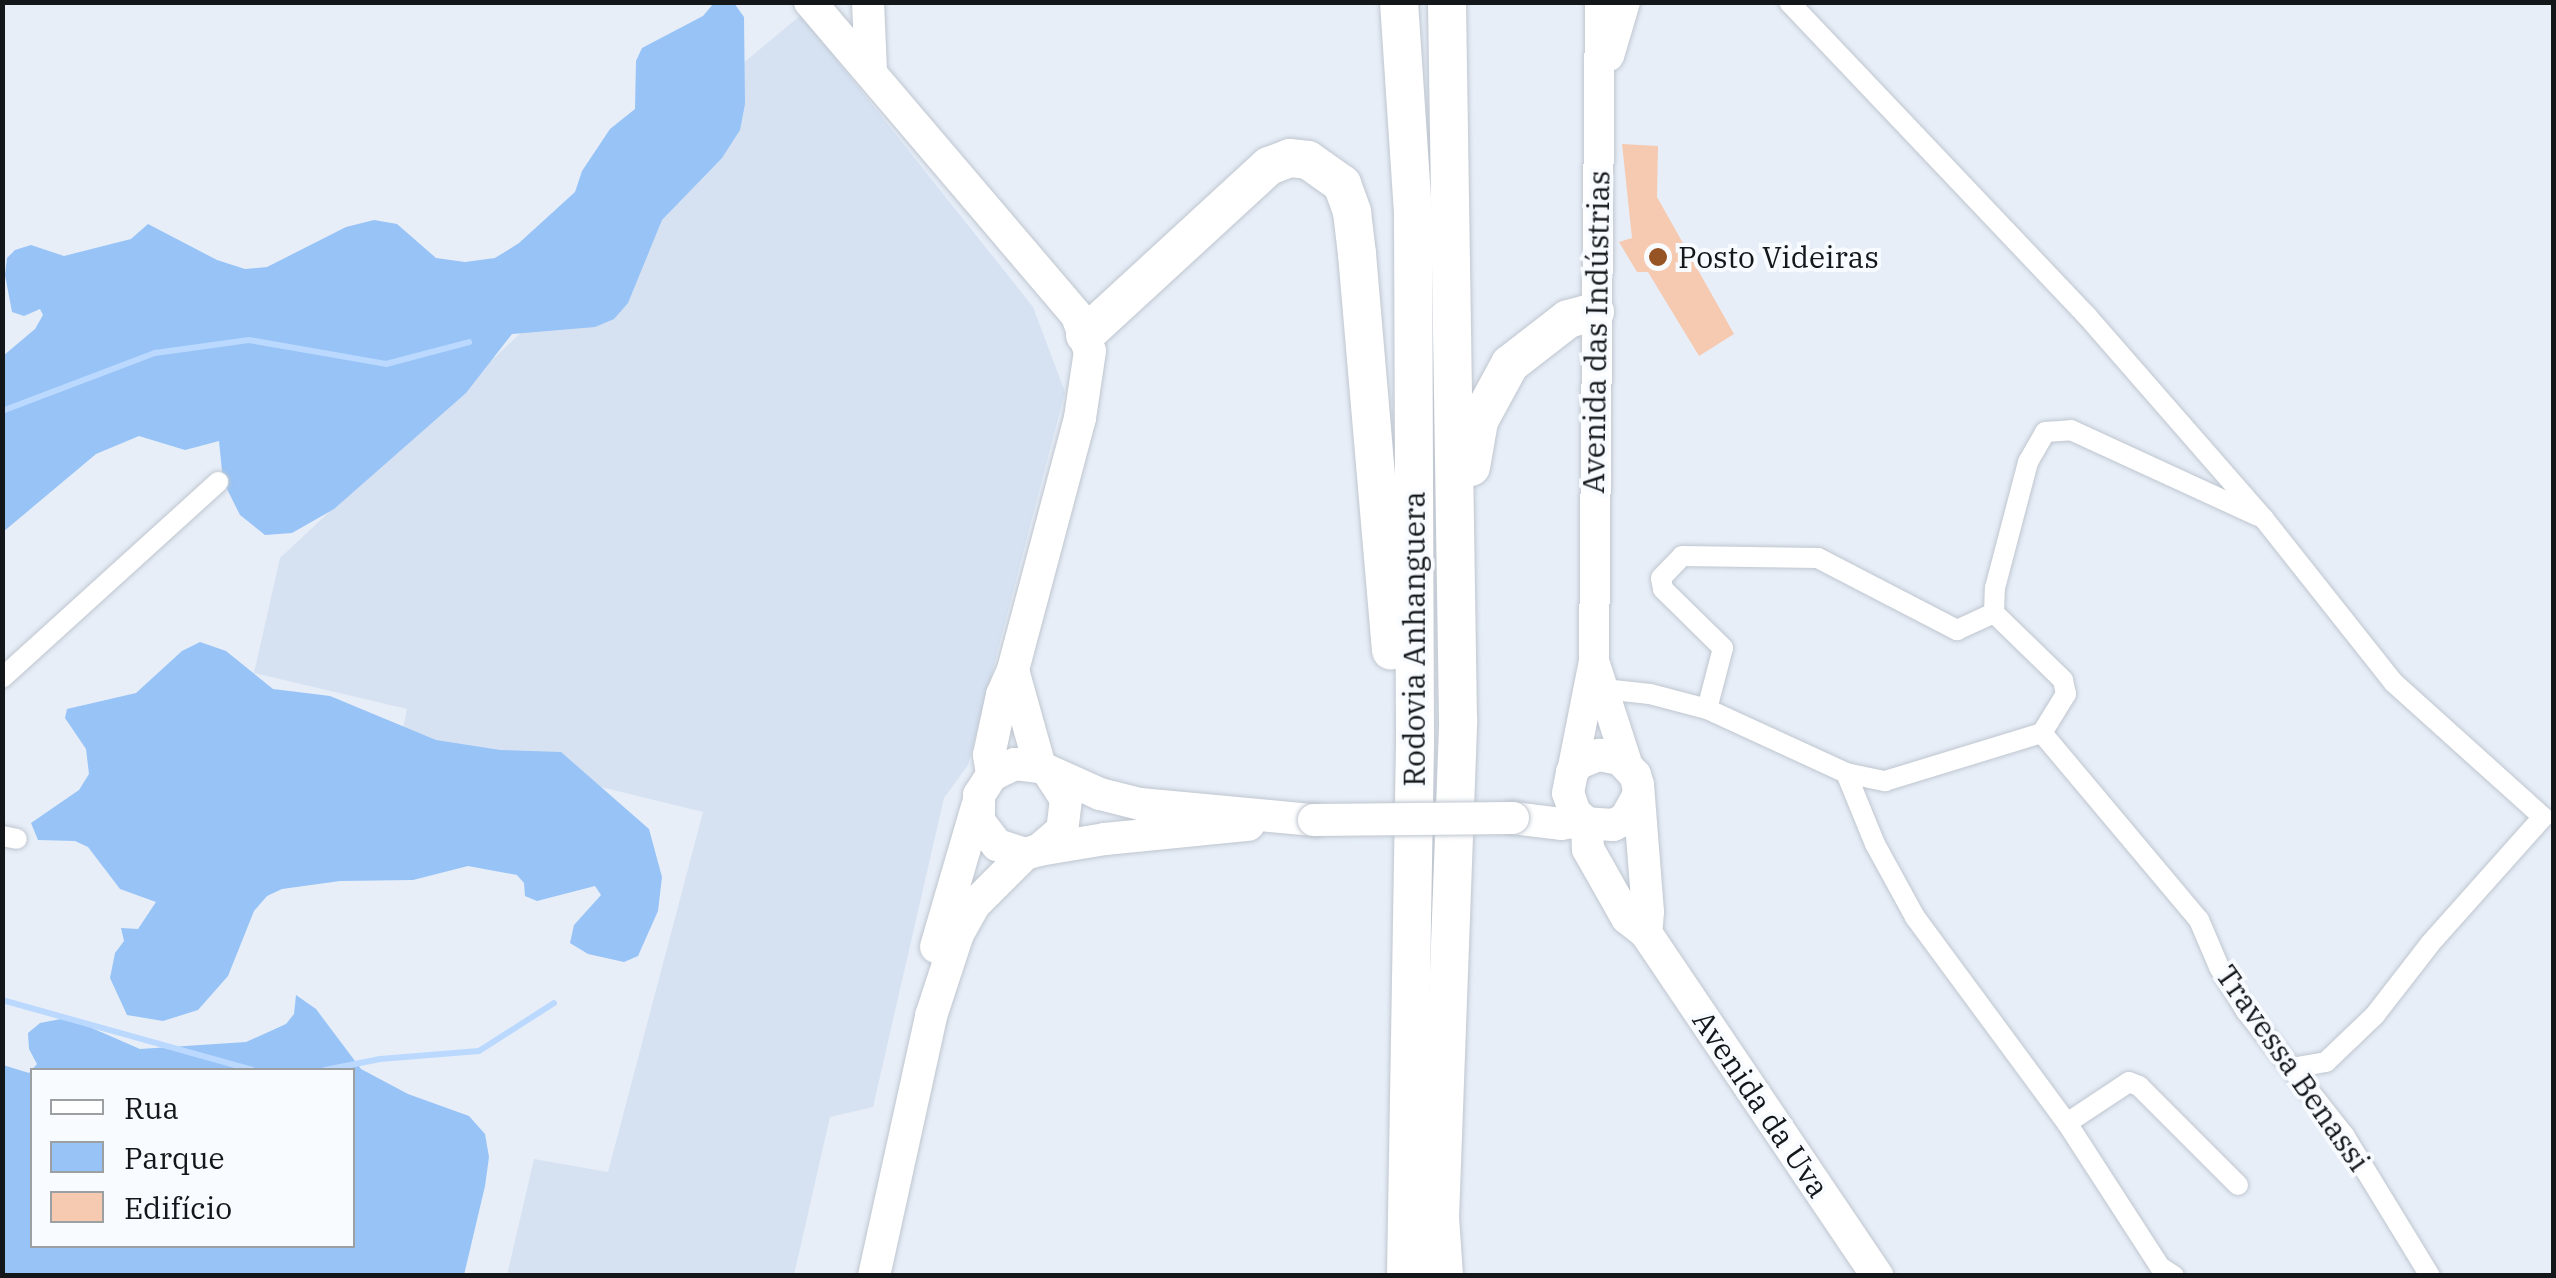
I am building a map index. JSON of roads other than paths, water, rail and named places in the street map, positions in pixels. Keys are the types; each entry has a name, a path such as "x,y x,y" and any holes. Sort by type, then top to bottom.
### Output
{"highway":[{"name":"Rodovia Anhanguera","path":"1399,2 1413,215 1415,743 1406,1276"},
{"name":"Rodovia Anhanguera","path":"1444,1276 1440,1218 1458,719 1446,2"},
{"path":"1085,335 1269,166 1290,158 1308,160 1342,184 1352,212 1357,254 1393,681 1415,743"},
{"path":"1458,719 1466,662 1471,461 1479,422 1510,364 1568,319 1595,312"}],"main road":[{"path":"812,4 838,10 850,2"},
{"path":"868,2 871,72"},
{"path":"812,4 1077,316 1085,335 1089,376 1013,670 1002,695 989,755 992,775 977,807 928,977 931,1016"},
{"name":"Avenida das Indústrias","path":"1577,802 1599,675 1595,312 1600,78 1607,4"},
{"path":"874,1276 931,1016 958,934 974,905 1032,852 1053,842 1067,814 1060,784 1045,770 1013,670"},
{"name":"Avenida das Indústrias","path":"1599,675 1633,781"},
{"path":"1577,802 1579,763 1599,754 1633,781 1646,932"},
{"path":"992,775 1015,764 1045,770 1115,799 1298,820"},
{"path":"977,807 986,835 996,845 1032,852 1298,820 1516,818 1577,802 1613,825 1625,819 1633,781"},
{"name":"Avenida da Uva","path":"1577,802 1588,849 1627,918 1646,932 1877,1276"}],"street":[{"path":"1790,2 2087,316 2264,519 2393,682 2543,817 2430,944 2374,1015 2326,1062 2293,1068"},
{"path":"1599,675 1650,694 1706,708 1846,773 1884,781 1929,771 1975,751 2042,733 2066,694 2063,680 1994,613 1995,588 2028,462 2045,432 2072,430 2264,519"},
{"path":"2,678 218,482"},
{"path":"1706,708 1723,648 1664,589 1661,578 1682,556 1818,558 1957,630 1994,613"},
{"name":"Travessa Benassi","path":"2042,733 2200,920 2218,967 2344,1135 2430,1276"},
{"path":"1846,773 1875,844 1915,917 2067,1123 2160,1268 2174,1276"},
{"path":"2067,1123 2129,1082 2139,1086 2238,1185"}],"waterway":[{"path":"2,411 155,353 249,340 386,364 469,342"},
{"path":"2,1000 245,1068"},
{"path":"335,1068 380,1059 479,1051 554,1003"}],"place":[{"name":"Posto Videiras","path":"1658,257"}]}
